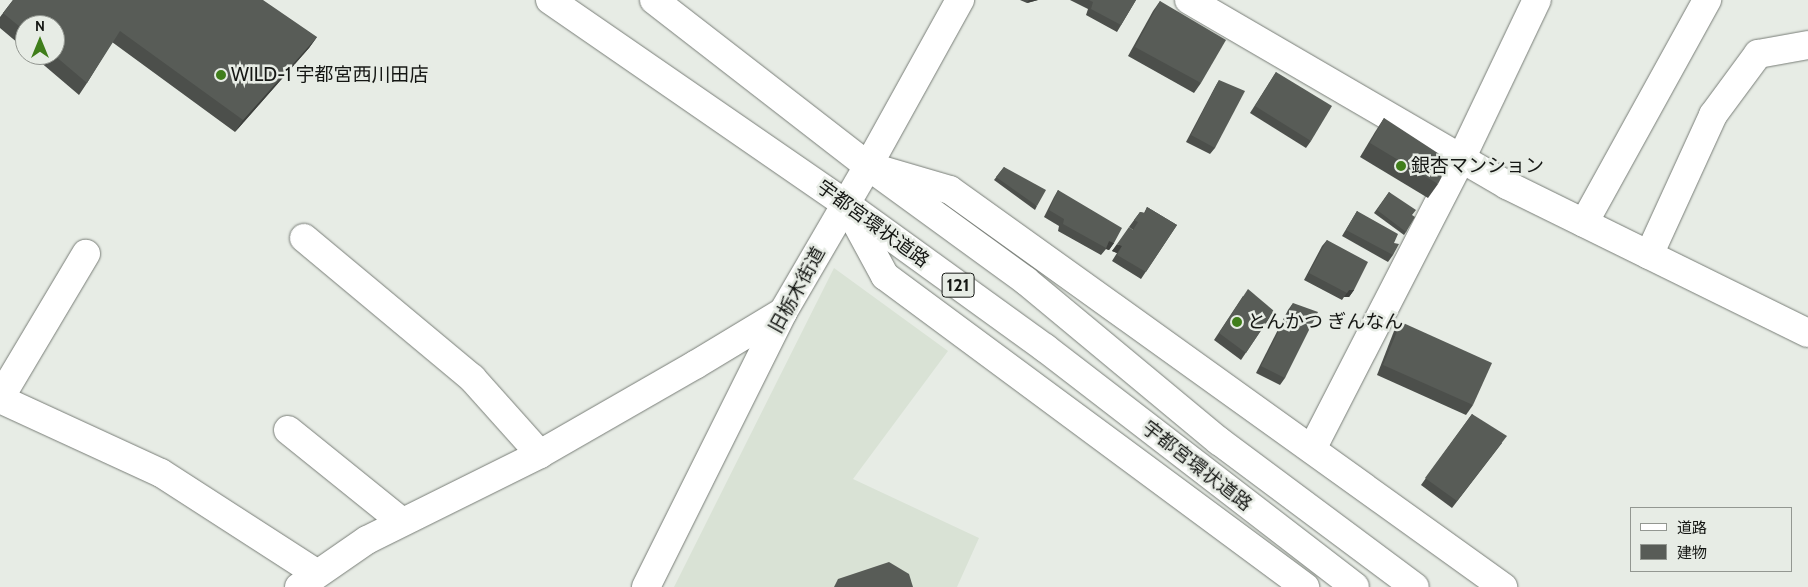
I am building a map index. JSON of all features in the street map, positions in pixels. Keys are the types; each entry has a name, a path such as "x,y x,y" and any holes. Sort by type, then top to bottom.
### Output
{"main road":[{"name":"宇都宮環状道路","path":"550,0 846,204 1045,348 1354,587"},
{"name":"宇都宮環状道路","path":"654,0 868,166 1026,281 1219,441 1415,587"},
{"name":"旧栃木街道","path":"646,587 783,312 868,166 960,0"},
{"path":"1189,0 1507,185 1808,333"},
{"path":"1312,449 1462,159 1537,0"},
{"path":"1584,223 1706,0"},
{"path":"1649,255 1713,115 1758,54 1808,45"},
{"path":"868,166 950,190 1504,587"},
{"path":"846,204 885,276 1296,584"},
{"path":"304,238 472,378 540,454"},
{"path":"86,254 0,398 161,473 308,580 367,540 540,454 783,312"},
{"path":"288,430 402,522"}],"shaded area":[{"path":"834,268 948,351 853,479 979,538 957,587 674,587"}],"building":[{"name":"WILD-1 宇都宮西川田店","path":"13,0 263,0 317,37 243,120 120,31 87,83 65,64 65,15 15,15 15,23 3,13"},
{"path":"1089,0 1136,0 1121,25 1091,9 1093,2"},
{"path":"1160,1 1226,40 1201,83 1135,47"},
{"path":"1276,72 1332,106 1311,141 1255,106"},
{"path":"1219,80 1245,91 1215,148 1191,135"},
{"path":"1384,118 1450,161 1438,184 1370,143"},
{"path":"1004,167 1046,190 1037,206 996,177"},
{"path":"1058,190 1122,228 1114,243 1109,241 1106,248 1063,224 1064,219 1049,210"},
{"path":"1389,192 1416,210 1412,215 1415,217 1406,232 1377,210"},
{"path":"1147,207 1177,225 1146,272 1117,255 1122,246 1117,244 1129,227 1133,230 1138,222 1134,220 1140,212 1145,213"},
{"path":"1357,211 1398,234 1394,243 1399,244 1393,255 1346,230"},
{"path":"1327,240 1368,262 1354,290 1349,290 1347,293 1309,273"},
{"path":"1248,289 1274,311 1246,353 1219,333"},
{"path":"1293,303 1318,312 1285,378 1261,366"},
{"path":"1401,322 1492,363 1473,405 1383,365"},
{"path":"1472,414 1507,436 1457,501 1425,478"},
{"path":"889,562 909,574 913,587 834,587 838,579"}],"place":[{"name":"WILD-1 宇都宮西川田店","path":"221,75"},
{"name":"銀杏マンション","path":"1401,166"},
{"name":"とんかつ ぎんなん","path":"1237,322"}]}
